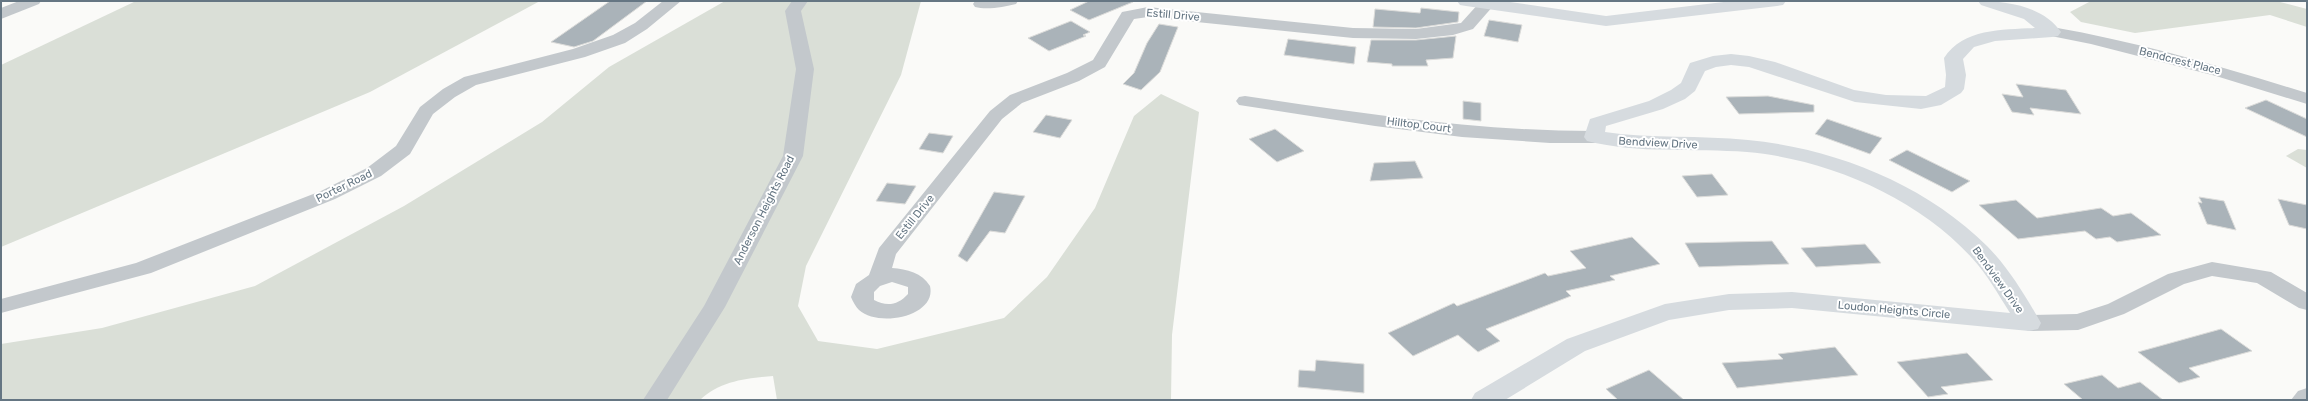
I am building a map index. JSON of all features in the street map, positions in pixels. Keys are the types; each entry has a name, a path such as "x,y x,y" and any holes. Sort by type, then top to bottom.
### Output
{"street":[{"path":"1,14 33,1"},
{"name":"Porter Road","path":"1,306 143,268 328,195 374,172 403,150 426,111 449,93 470,81 579,54 619,39 640,26 673,1"},
{"name":"Anderson Heights Road","path":"655,400 714,307 793,156 805,69 793,11 800,1"},
{"path":"981,4 1010,1"},
{"path":"1466,1 1606,21 1777,1"},
{"path":"1987,1 2030,16 2052,32"},
{"name":"Estill Drive","path":"879,277 886,253 996,116 1016,99 1073,77 1099,63 1128,15 1148,12 1353,33 1416,34 1453,30 1467,26 1486,5"},
{"path":"1594,137 1597,123 1614,116 1667,101 1684,90 1689,86 1696,67 1709,60 1747,62 1773,68 1841,92 1876,101 1916,103 1937,100 1954,89 1956,74 1953,58 1968,43 1994,36 2052,32"},
{"name":"Bendcrest Place","path":"2052,32 2092,39 2222,72 2307,99"},
{"name":"Hilltop Court","path":"1245,101 1468,132 1551,138 1594,137"},
{"name":"Bendview Drive","path":"1594,137 1625,143 1749,146 1792,153 1840,168 1890,188 1927,208 1956,228 1980,252 2029,323"},
{"name":"Loudon Heights Circle","path":"1484,400 1576,345 1665,312 1729,302 1792,300 2029,323 2078,322 2116,309 2176,279 2212,269 2263,277 2291,291 2307,303"},
{"path":"2303,400 2307,397"}],"shaded area":[{"path":"136,1 540,1 370,92 1,247 1,65"},
{"path":"725,1 921,1 901,75 806,266 798,306 818,341 877,349 1004,318 1047,277 1095,208 1134,116 1161,94 1199,112 1172,335 1171,400 777,400 773,376 744,379 734,382 716,389 700,400 1,400 1,344 102,328 255,286 404,206 542,122 609,67"},
{"path":"2091,1 2276,1 2307,9 2307,27 2270,15 2135,33 2081,22 2070,12"},
{"path":"2298,149 2307,150 2307,168 2286,156"}],"building":[{"path":"610,1 647,1 593,41 574,47 551,42"},
{"path":"1089,1 1133,2 1089,20 1070,10"},
{"path":"1421,8 1459,12 1458,22 1416,28 1373,27 1375,9 1420,13"},
{"path":"1489,20 1522,25 1518,42 1484,36"},
{"path":"1071,21 1090,32 1083,35 1086,36 1049,51 1028,38"},
{"path":"1159,24 1178,27 1160,72 1141,90 1123,84 1134,73 1147,43"},
{"path":"1456,36 1453,58 1426,60 1428,66 1392,66 1392,64 1367,62 1371,40 1416,40"},
{"path":"1288,39 1356,47 1354,64 1284,55"},
{"path":"2016,84 2066,90 2081,114 2030,108 2034,115 2012,112 2002,94 2023,97"},
{"path":"1768,96 1814,105 1814,112 1739,114 1726,97"},
{"path":"2266,100 2307,119 2307,137 2245,108"},
{"path":"1463,101 1481,103 1481,121 1463,119"},
{"path":"1046,115 1072,120 1060,138 1033,132"},
{"path":"1827,119 1882,138 1870,154 1815,134"},
{"path":"1275,129 1304,151 1277,162 1249,139"},
{"path":"929,133 953,136 943,153 919,149"},
{"path":"1907,150 1970,181 1952,192 1889,160"},
{"path":"1415,161 1423,178 1370,181 1374,163"},
{"path":"1712,174 1728,195 1697,197 1682,176"},
{"path":"887,183 916,186 905,204 876,201"},
{"path":"994,192 1025,196 1005,233 990,231 967,262 958,256"},
{"path":"2199,197 2224,201 2236,230 2207,224 2198,202 2202,203"},
{"path":"2278,199 2307,205 2307,229 2289,225"},
{"path":"2016,200 2037,218 2101,208 2113,216 2131,213 2161,235 2117,242 2110,237 2096,239 2085,231 2018,239 1979,205"},
{"path":"1632,237 1660,264 1610,276 1615,280 1566,291 1571,296 1486,329 1500,341 1478,352 1458,335 1413,356 1388,333 1454,303 1457,306 1545,273 1548,276 1586,268 1570,251"},
{"path":"1772,241 1789,264 1699,267 1685,243"},
{"path":"1865,244 1881,263 1816,267 1801,248"},
{"path":"2221,329 2252,351 2189,368 2200,377 2179,383 2138,352"},
{"path":"1835,347 1858,375 1737,388 1722,363 1783,359 1778,354"},
{"path":"1967,353 1993,380 1941,387 1948,394 1928,397 1897,362"},
{"path":"1316,360 1364,364 1364,393 1298,387 1299,370 1315,371"},
{"path":"1649,370 1684,400 1618,400 1606,389"},
{"path":"2102,375 2118,388 2140,382 2163,400 2083,400 2064,384"}]}
